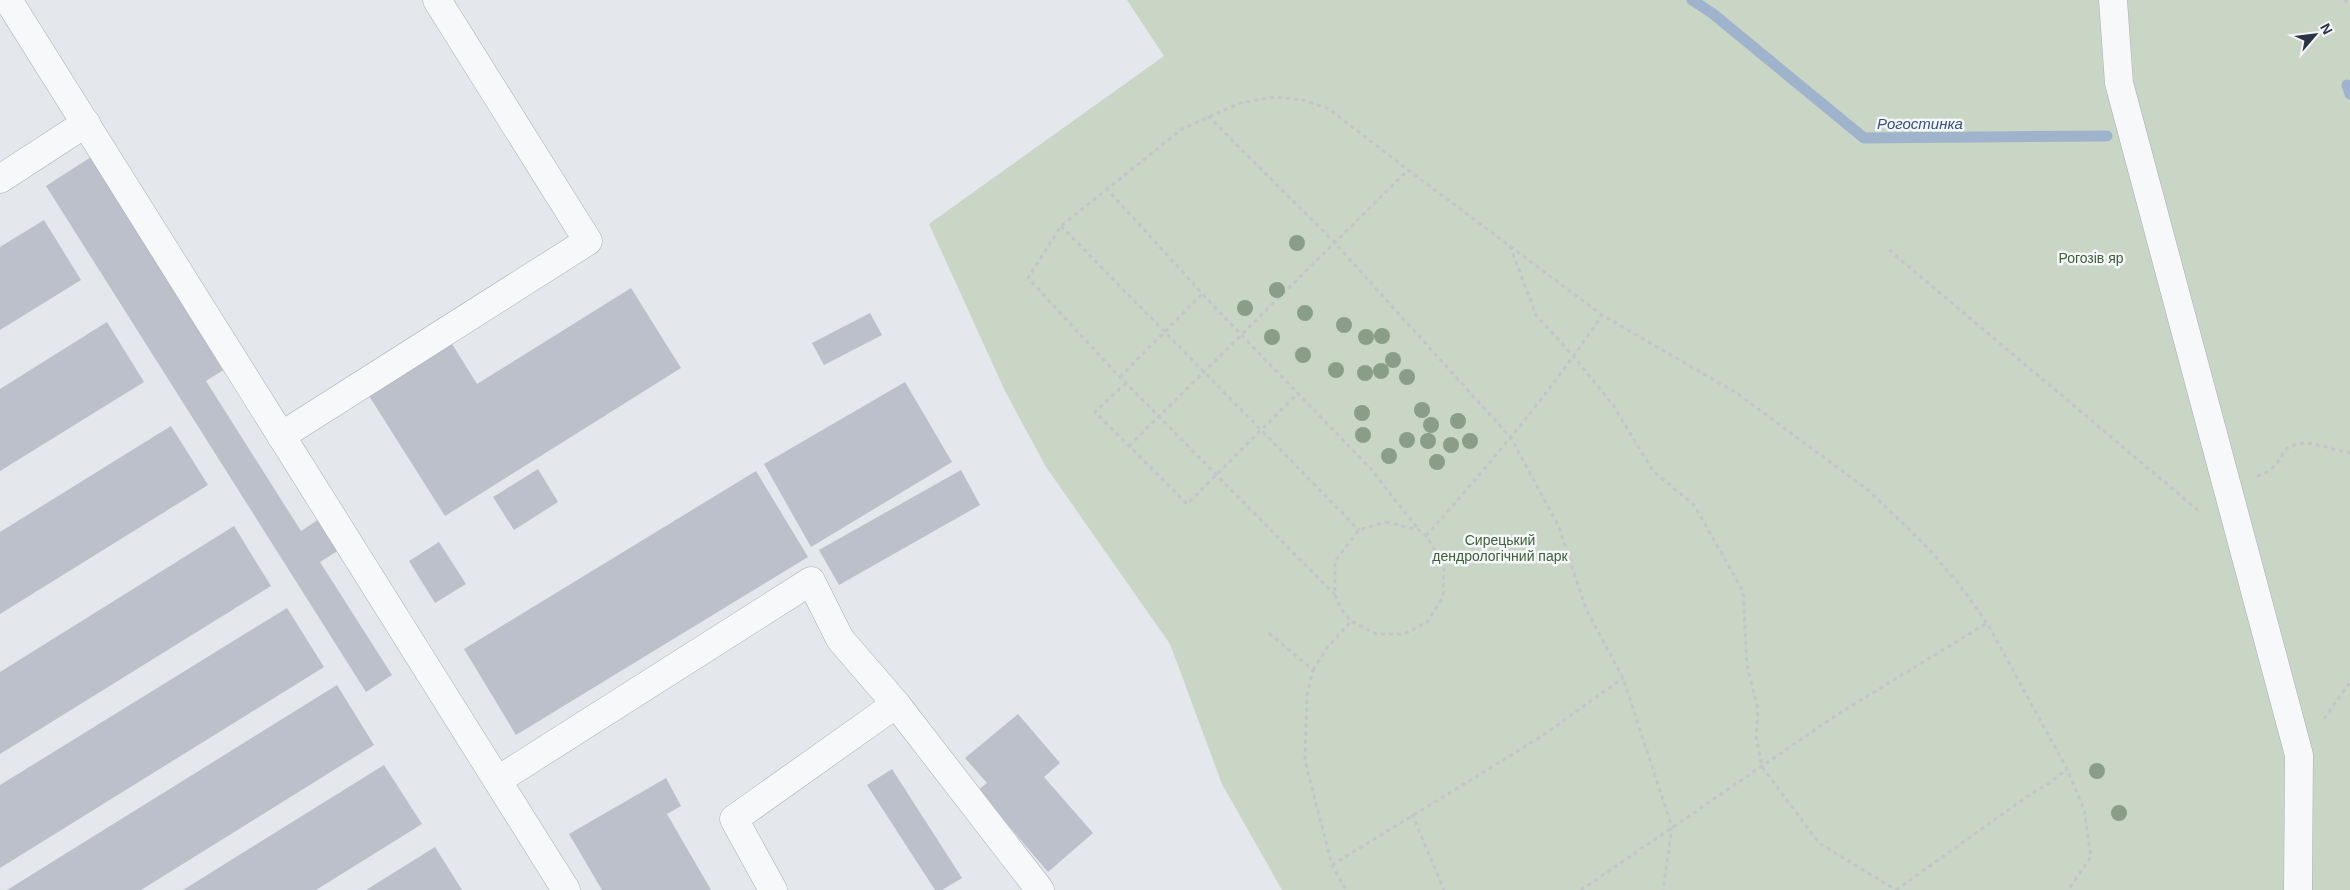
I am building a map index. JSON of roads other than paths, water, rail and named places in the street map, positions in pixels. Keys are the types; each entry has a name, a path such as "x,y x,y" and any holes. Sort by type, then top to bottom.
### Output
{"lane":[{"path":"8,0 566,890"},
{"path":"281,436 588,240 437,0"},
{"path":"2113,0 2119,83 2299,755 2298,890"},
{"path":"0,179 86,123"},
{"path":"498,780 811,582 840,639 896,704 1040,890"},
{"path":"773,890 734,819 896,704"}],"waterway":[{"name":"Рогостинка","path":"1692,0 1712,13 1864,138 2107,136"},
{"name":"Рогостинка","path":"2347,85 2350,94"}],"park label":[{"name":"Рогозів яр","path":"2091,258"},
{"name":"Сирецький дендрологічний парк","path":"1500,548"}]}
